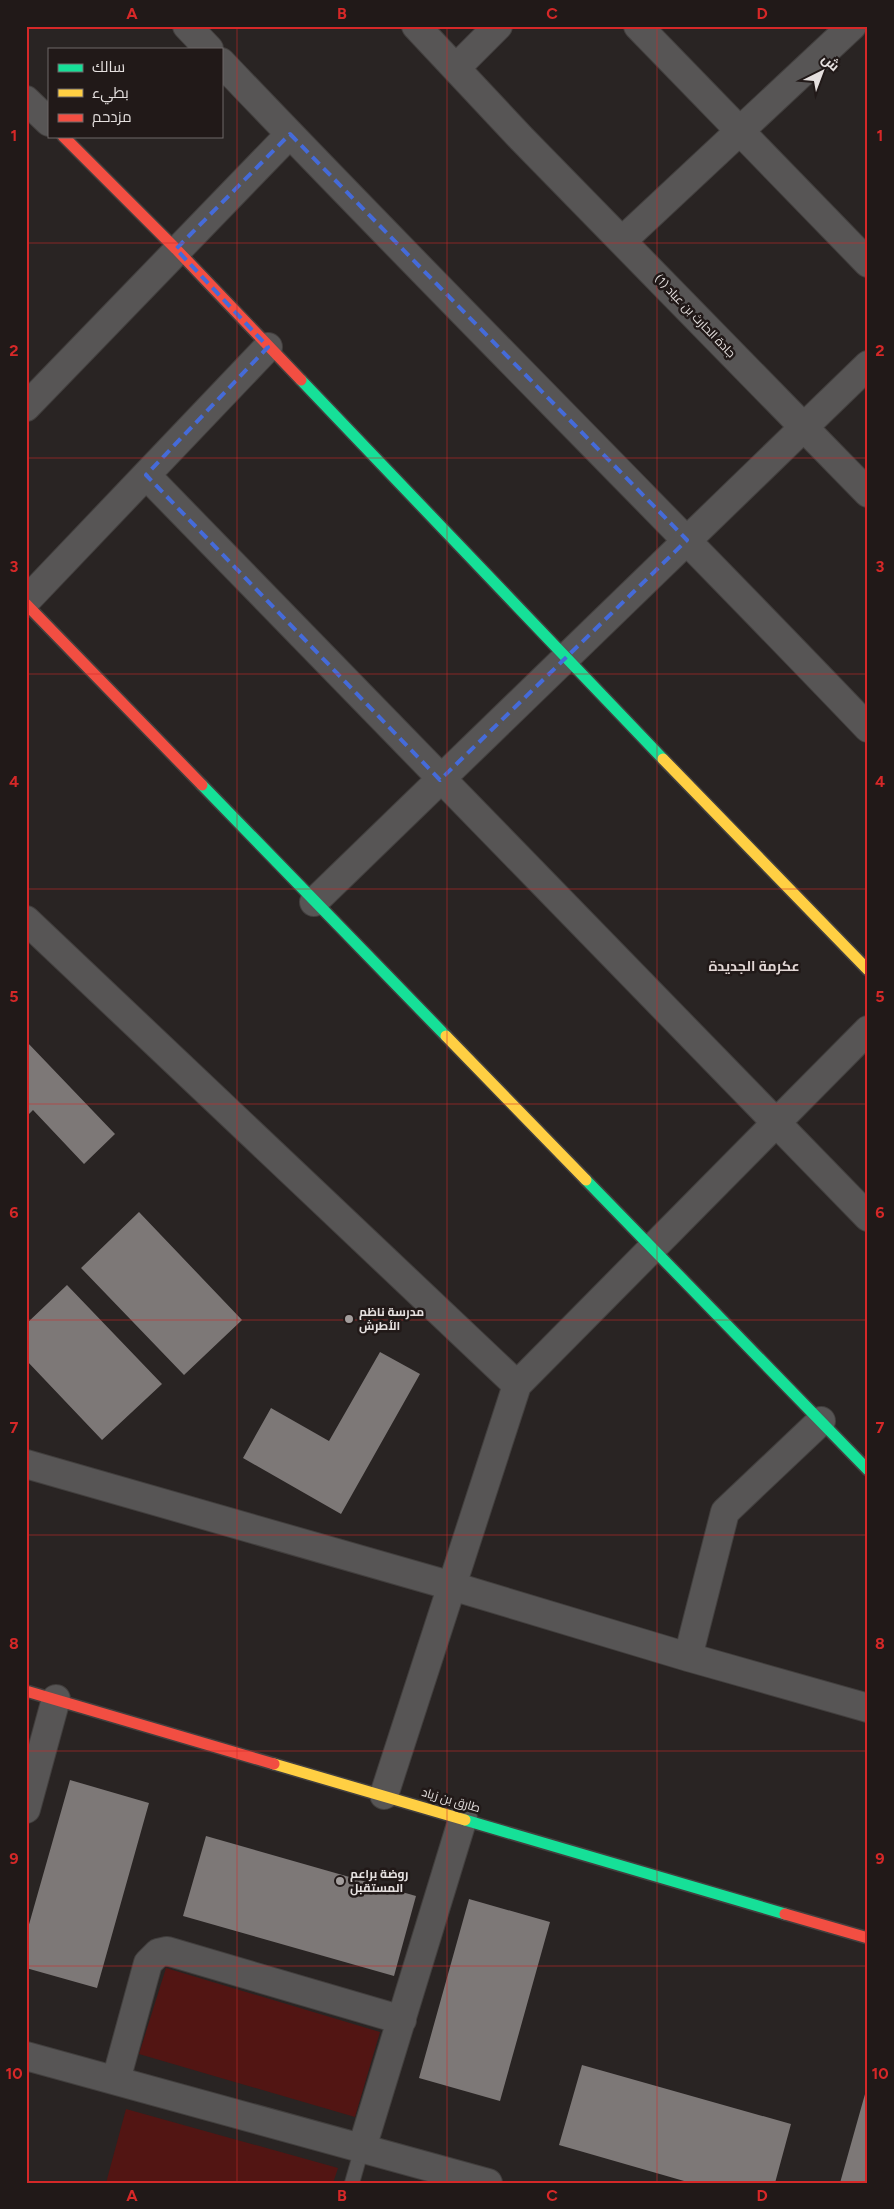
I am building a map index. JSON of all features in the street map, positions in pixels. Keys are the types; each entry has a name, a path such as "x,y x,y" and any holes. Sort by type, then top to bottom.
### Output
{"street":[{"path":"187,26 208,48"},
{"name":"جادة الحارث بن عباد (1)","path":"416,26 522,138 868,493"},
{"path":"456,68 498,26"},
{"path":"638,26 868,263"},
{"path":"622,241 852,26"},
{"path":"856,26 868,38"},
{"path":"222,63 424,274 688,540 868,728"},
{"path":"26,100 48,121"},
{"path":"28,401 290,134"},
{"path":"65,138 176,250 565,658 868,970"},
{"path":"268,347 26,602 314,902 868,1470"},
{"path":"314,902 868,365"},
{"path":"146,475 440,780 778,1122 868,1216"},
{"path":"29,927 517,1385"},
{"path":"384,1795 517,1385 868,1030"},
{"path":"688,1657 725,1512 821,1421"},
{"path":"26,1464 868,1708"},
{"name":"طارق بن زياد","path":"26,1691 868,1938"},
{"path":"26,1810 56,1699"},
{"path":"362,2148 463,1818"},
{"path":"116,2080 148,1963 158,1953 167,1951 402,2020"},
{"path":"26,2056 488,2183"}],"lane":[{"path":"352,2183 362,2148"}],"highlighted area":[{"path":"290,134 687,540 440,780 146,475 268,347 176,249"}],"shaded area":[{"path":"166,1968 380,2032 355,2117 139,2054"},
{"path":"126,2109 338,2168 333,2183 106,2183"}],"building":[{"path":"26,1041 115,1134 84,1164 33,1110 26,1117"},
{"path":"139,1212 242,1320 184,1375 81,1268"},
{"path":"67,1285 162,1384 102,1440 26,1360 26,1324"},
{"path":"380,1352 420,1374 341,1514 243,1458 271,1408 329,1441"},
{"path":"70,1780 149,1803 97,1988 26,1968 26,1935"},
{"path":"206,1836 416,1896 394,1976 183,1916"},
{"path":"469,1899 550,1922 500,2101 419,2078"},
{"path":"582,2065 791,2124 775,2183 691,2183 559,2145"},
{"path":"867,2087 868,2183 840,2183"}],"traffic: fast":[{"path":"301,380 663,759"},
{"path":"202,785 446,1036"},
{"path":"586,1180 868,1470"},
{"path":"465,1820 785,1914"}],"traffic: slow":[{"path":"663,759 868,970"},
{"path":"446,1036 586,1180"},
{"path":"274,1764 465,1820"}],"traffic: jam":[{"path":"65,138 176,249 301,380"},
{"path":"26,604 202,785"},
{"path":"26,1691 274,1764"},
{"path":"785,1914 868,1938"}],"place":[{"name":"مدرسة ناظم الأطرش","path":"349,1319"},
{"name":"روضة براعم المستقبل","path":"340,1881"}],"district":[{"name":"عكرمة الجديدة","path":"754,966"}]}
